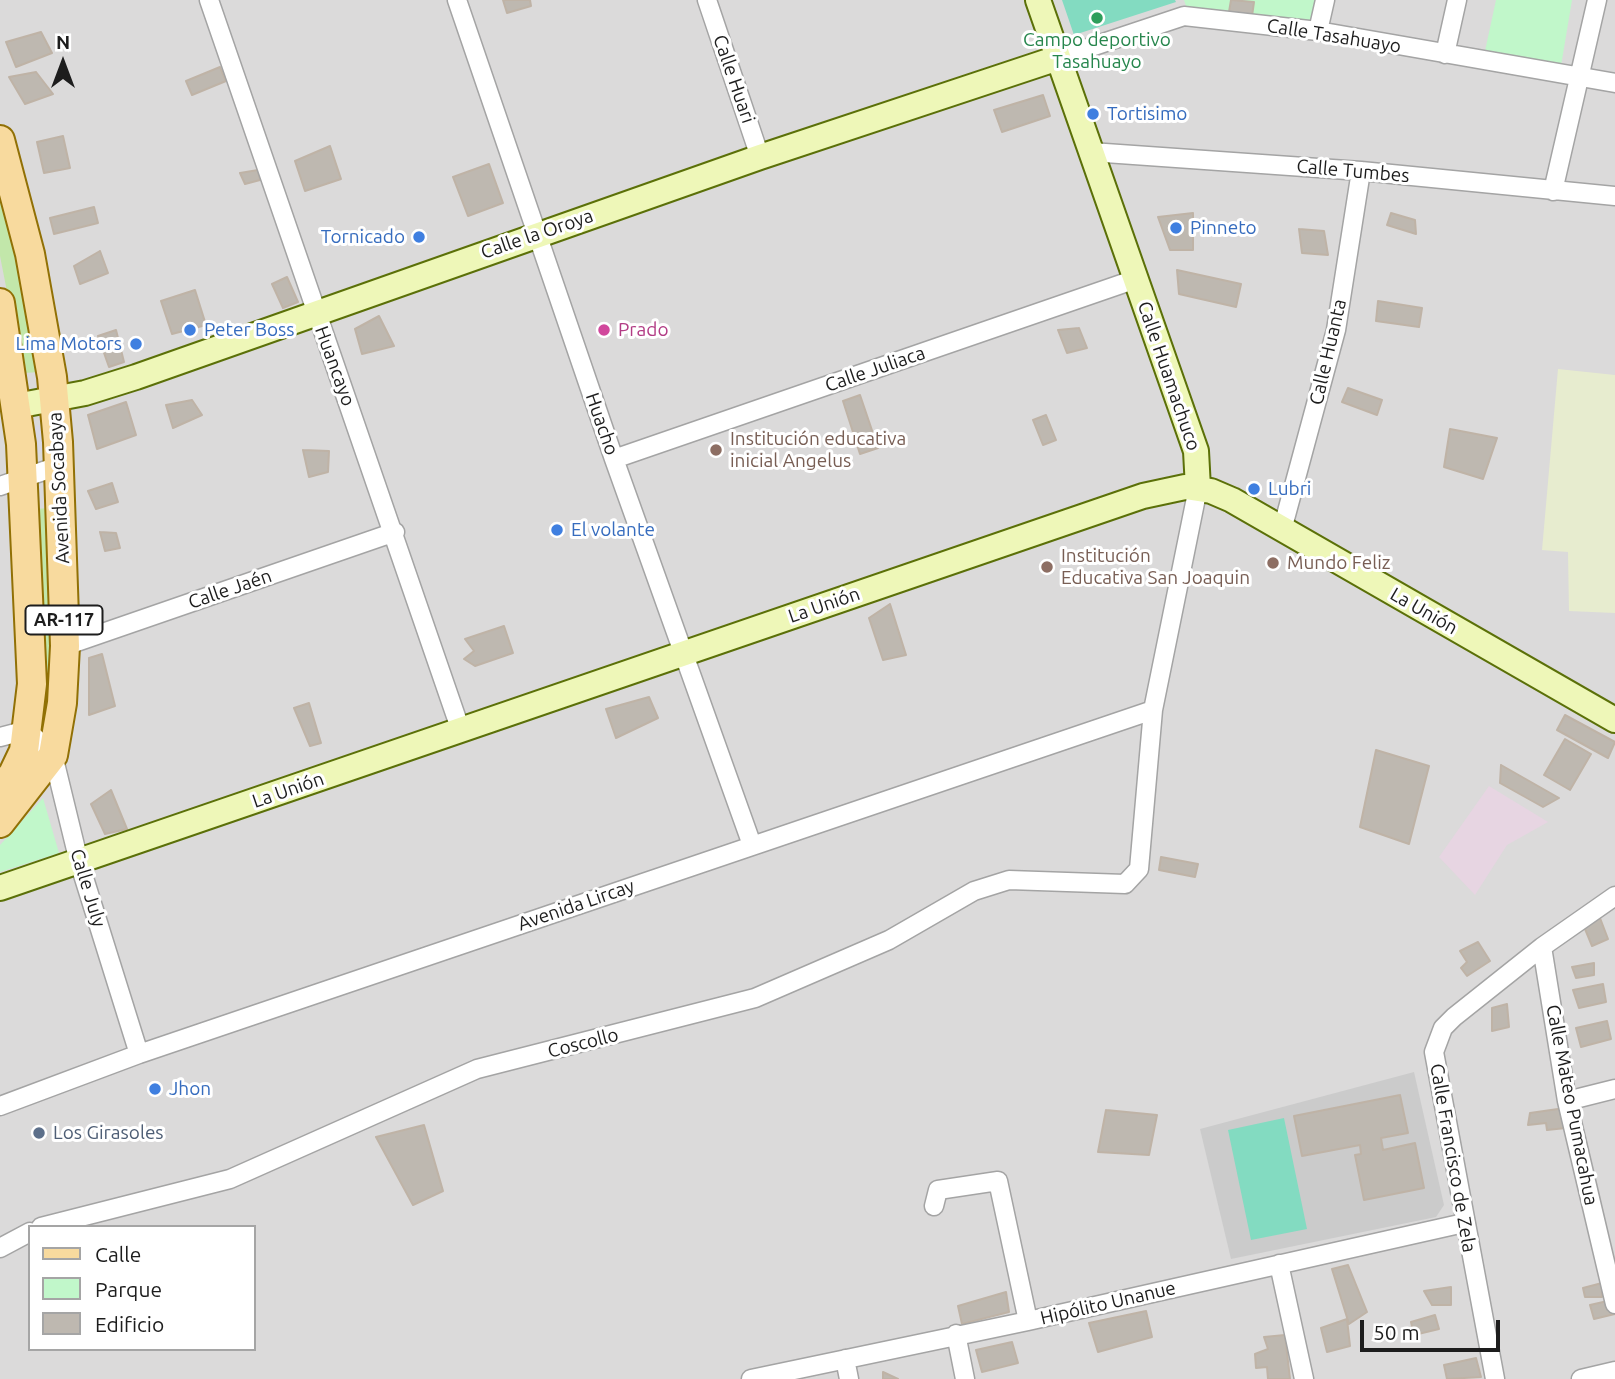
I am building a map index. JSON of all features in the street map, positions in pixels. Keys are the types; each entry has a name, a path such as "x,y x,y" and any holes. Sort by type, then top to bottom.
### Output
{"main road":[{"name":"Calle Huamachuco","path":"1038,0 1196,451 1198,488"},
{"name":"Calle la Oroya","path":"16,406 54,399 136,377 760,157 1058,58"},
{"name":"Avenida Socabaya","path":"0,140 30,254 54,399 65,646 62,703 53,755 0,823"},
{"name":"Avenida Socabaya","path":"0,303 16,406 12,482 32,684 13,733 24,751 13,774 0,790"},
{"name":"La Unión","path":"0,888 684,652 1169,489 1198,488 1231,500 1615,720"}],"street":[{"name":"Huancayo","path":"209,0 316,313 395,533 461,731"},
{"name":"Huacho","path":"457,0 614,459 752,845"},
{"name":"Calle Huari","path":"707,0 760,157"},
{"path":"1318,31 1325,0"},
{"path":"1445,54 1457,0"},
{"path":"1553,191 1597,0"},
{"name":"Calle Tasahuayo","path":"1058,58 1181,8 1615,83"},
{"name":"Calle Tumbes","path":"1091,152 1361,171 1615,196"},
{"name":"Calle Huanta","path":"1282,530 1336,330 1361,171"},
{"name":"Calle Juliaca","path":"614,459 1136,279"},
{"path":"12,482 58,466"},
{"name":"Calle Huamachuco","path":"1125,884 1139,869 1153,710 1198,488"},
{"name":"Calle Jaén","path":"65,646 395,533"},
{"name":"Avenida Lircay","path":"0,1105 139,1054 1153,710"},
{"path":"13,733 53,755"},
{"name":"Calle July","path":"53,755 79,862 139,1054"},
{"name":"Coscollo","path":"49,1225 230,1179 477,1069 755,998 889,940 974,891 998,883 1009,880 1125,884"},
{"name":"Calle Francisco de Zela","path":"1495,1379 1435,1068 1436,1045 1443,1028 1454,1017 1542,947 1615,895"},
{"name":"Calle Mateo Pumacahua","path":"1542,947 1567,1101 1615,1304"},
{"path":"1567,1101 1615,1089"},
{"path":"934,1206 938,1190 998,1181 1028,1321"},
{"name":"Hipólito Unanue","path":"751,1379 1028,1321 1464,1223"},
{"path":"0,1248 28,1233"},
{"path":"1279,1264 1304,1379"},
{"path":"956,1334 965,1379"},
{"path":"845,1359 849,1379"},
{"path":"1581,1379 1615,1371"}],"shaded area":[{"path":"0,0 1615,0 1615,1379 0,1379"},
{"path":"44,425 47,450 36,454 32,450 32,429"},
{"path":"1489,786 1548,822 1507,845 1475,895 1439,857"},
{"path":"1414,1072 1444,1205 1436,1217 1231,1259 1200,1129"}],"green space":[{"name":"Campo deportivo Tasahuayo","path":"1062,0 1175,0 1176,2 1074,35"},
{"path":"1184,0 1321,0 1315,25 1186,6"},
{"path":"1496,0 1572,0 1561,66 1485,51"},
{"path":"0,172 41,372 23,373 0,256"},
{"path":"1558,369 1615,375 1615,613 1569,611 1568,552 1542,550"},
{"path":"50,508 55,694 41,693 35,509"},
{"path":"43,798 59,853 0,872 0,845"},
{"path":"1284,1118 1307,1229 1251,1240 1228,1130"}],"building":[{"path":"503,0 530,0 531,6 507,13"},
{"path":"1231,0 1254,2 1252,16 1229,12"},
{"path":"41,32 52,53 16,67 6,42"},
{"path":"220,67 226,81 192,95 186,81"},
{"path":"36,72 53,94 25,104 9,77"},
{"path":"1043,95 1050,116 1002,132 994,110"},
{"path":"63,136 70,168 44,173 37,142"},
{"path":"330,146 341,179 305,191 295,161"},
{"path":"489,164 503,203 468,216 453,177"},
{"path":"258,170 260,180 245,184 240,173"},
{"path":"94,207 98,223 54,234 50,218"},
{"path":"1193,213 1193,250 1170,250 1158,217"},
{"path":"1391,213 1415,220 1416,234 1387,225"},
{"path":"1299,229 1324,231 1328,255 1302,253"},
{"path":"100,251 108,273 80,284 74,266"},
{"path":"1177,270 1241,284 1236,307 1179,294"},
{"path":"287,277 298,302 283,308 272,284"},
{"path":"195,290 206,325 172,334 161,301"},
{"path":"1378,301 1422,308 1419,327 1376,321"},
{"path":"379,316 394,346 362,354 355,329"},
{"path":"1079,328 1087,348 1067,353 1058,330"},
{"path":"116,330 124,362 109,367 98,336"},
{"path":"1348,388 1382,400 1377,415 1342,402"},
{"path":"860,395 878,448 860,454 843,401"},
{"path":"192,400 202,415 173,428 166,405"},
{"path":"126,402 136,435 97,449 88,415"},
{"path":"1046,415 1056,440 1043,445 1033,420"},
{"path":"1450,429 1497,438 1483,479 1444,467"},
{"path":"303,450 329,451 328,472 309,477"},
{"path":"112,483 118,502 96,509 88,491"},
{"path":"100,532 116,533 120,548 105,551"},
{"path":"890,604 906,655 883,660 869,618"},
{"path":"504,626 513,653 475,666 464,659 474,651 465,639"},
{"path":"102,654 115,706 89,715 89,658"},
{"path":"649,697 658,718 616,738 606,709"},
{"path":"309,703 321,743 310,746 294,708"},
{"path":"1565,715 1615,742 1608,758 1557,730"},
{"path":"1565,739 1591,754 1570,790 1544,775"},
{"path":"1376,750 1429,766 1409,844 1360,827"},
{"path":"1501,765 1559,798 1543,807 1500,783"},
{"path":"111,790 127,829 105,834 91,804"},
{"path":"1161,857 1198,864 1195,877 1159,870"},
{"path":"1600,918 1608,939 1592,946 1583,924"},
{"path":"1478,942 1490,961 1467,976 1461,968 1467,962 1460,951"},
{"path":"1594,963 1594,975 1576,978 1572,967"},
{"path":"1603,984 1606,1002 1579,1008 1573,990"},
{"path":"1507,1004 1509,1027 1492,1031 1492,1008"},
{"path":"1607,1021 1611,1039 1581,1047 1576,1028"},
{"path":"1400,1095 1408,1133 1381,1138 1383,1150 1415,1143 1424,1188 1364,1200 1355,1155 1361,1154 1360,1145 1302,1156 1294,1116"},
{"path":"1565,1108 1566,1128 1547,1130 1546,1123 1528,1125 1530,1113"},
{"path":"1106,1110 1157,1115 1149,1155 1098,1152"},
{"path":"424,1125 443,1191 413,1205 376,1137"},
{"path":"1348,1265 1367,1312 1349,1324 1332,1269"},
{"path":"1602,1283 1602,1297 1585,1297 1583,1288"},
{"path":"1451,1287 1451,1305 1432,1305 1424,1291"},
{"path":"1006,1292 1009,1312 962,1324 958,1306"},
{"path":"1612,1300 1615,1314 1594,1319 1590,1305"},
{"path":"1146,1311 1152,1337 1098,1352 1089,1323"},
{"path":"1435,1315 1439,1329 1414,1335 1411,1322"},
{"path":"1347,1319 1350,1346 1327,1352 1321,1328"},
{"path":"1285,1335 1290,1379 1268,1379 1267,1367 1256,1368 1255,1354 1268,1349 1264,1337"},
{"path":"1012,1342 1018,1363 982,1372 976,1350"},
{"path":"1476,1358 1481,1377 1447,1379 1444,1365"},
{"path":"883,1372 898,1379 883,1379"}],"place":[{"name":"Campo deportivo Tasahuayo","path":"1097,18"},
{"name":"Tortisimo","path":"1093,114"},
{"name":"Pinneto","path":"1176,228"},
{"name":"Tornicado","path":"419,237"},
{"name":"Peter Boss","path":"190,330"},
{"name":"Prado","path":"604,330"},
{"name":"Lima Motors","path":"136,344"},
{"name":"Institución educativa inicial Angelus","path":"716,450"},
{"name":"Lubri","path":"1254,489"},
{"name":"El volante","path":"557,530"},
{"name":"Mundo Feliz","path":"1273,563"},
{"name":"Institución Educativa San Joaquin","path":"1047,567"},
{"name":"Jhon","path":"155,1089"},
{"name":"Los Girasoles","path":"39,1133"}]}
